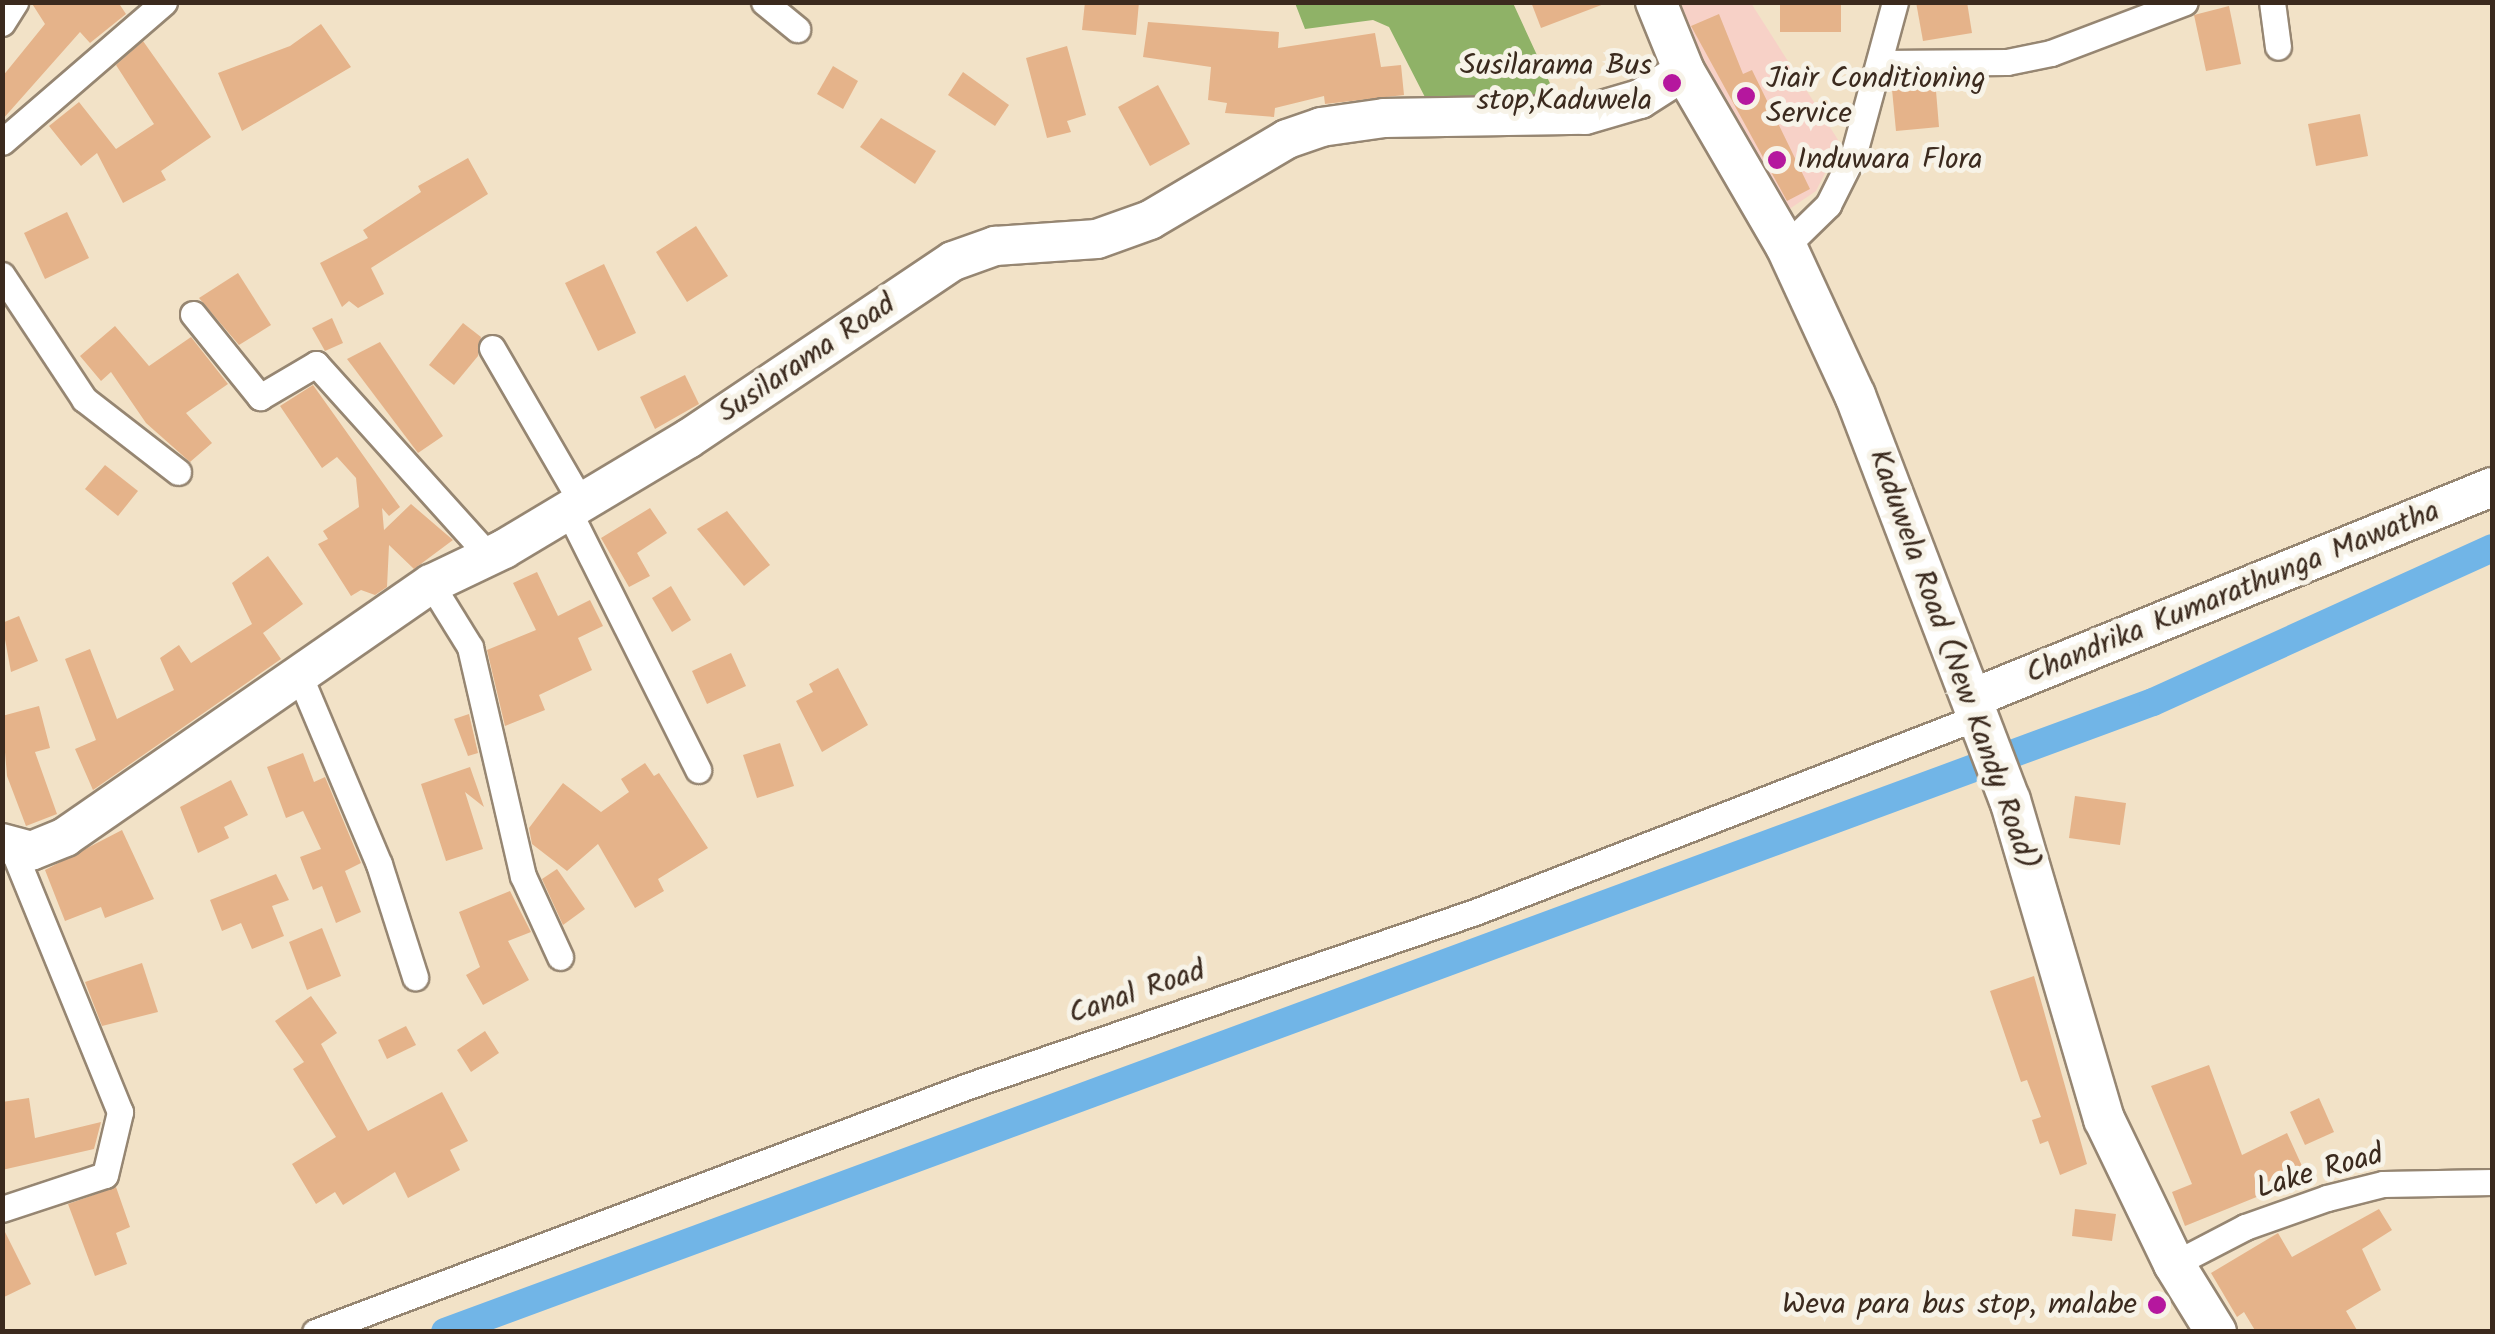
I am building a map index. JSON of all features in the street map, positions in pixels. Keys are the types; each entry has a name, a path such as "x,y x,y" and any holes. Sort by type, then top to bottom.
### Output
{"main road":[{"name":"Kaduwela Road (New Kandy Road)","path":"1656,2 1684,71 1786,246 1855,395 2010,800 2104,1119 2174,1264 2216,1332"}],"street":[{"path":"2,23 15,2"},
{"path":"2,142 164,2"},
{"path":"764,2 796,29"},
{"path":"1786,246 1828,204 1854,153 1895,2"},
{"path":"1880,63 2007,62 2052,53 2184,2"},
{"path":"2272,2 2278,46"},
{"name":"Susilarama Road","path":"7,844 31,850 65,837 431,584 489,556 688,440 952,261 996,246 1097,238 1150,220 1287,139 1321,127 1384,118 1585,114 1627,104 1684,71"},
{"path":"2,275 84,399 178,472"},
{"path":"193,314 260,397 316,364 489,556"},
{"path":"492,348 573,504 698,770"},
{"name":"Chandrika Kumarathunga Mawatha","path":"1980,715 2492,486"},
{"path":"431,584 470,647 523,876 560,957"},
{"path":"300,677 378,864 415,977"},
{"name":"Canal Road","path":"315,1332 965,1086 1476,912 1980,715"},
{"path":"2,1209 105,1174 120,1112 7,844"},
{"name":"Lake Road","path":"2174,1264 2245,1227 2364,1189 2418,1180 2492,1182"}],"shaded area":[{"path":"1673,3 1751,3 1840,143 1816,191 1785,212 1697,65"}],"green space":[{"path":"1295,3 1513,3 1554,92 1531,101 1429,105 1389,27 1373,20 1305,29"}],"building":[{"path":"31,2 118,2 126,14 90,43 80,32 2,120 2,77 45,24"},
{"path":"1085,2 1139,2 1136,35 1082,30"},
{"path":"1531,2 1604,2 1604,4 1541,28"},
{"path":"1780,2 1841,2 1841,32 1780,32"},
{"path":"1916,2 1967,2 1972,33 1923,41"},
{"path":"2229,6 2241,64 2206,71 2194,15"},
{"path":"1719,14 1743,74 1752,70 1810,189 1787,201 1691,26"},
{"path":"1148,22 1279,32 1278,48 1375,33 1381,67 1401,65 1404,95 1325,104 1324,96 1275,108 1274,117 1225,113 1227,103 1208,100 1211,67 1143,57"},
{"path":"321,24 351,67 242,131 218,73 290,46"},
{"path":"143,41 211,137 161,171 166,180 123,203 97,153 81,166 49,126 79,102 116,149 154,124 116,65"},
{"path":"1067,46 1086,115 1067,121 1071,132 1047,138 1026,58"},
{"path":"833,66 858,81 843,109 817,94"},
{"path":"963,72 1009,105 995,126 948,95"},
{"path":"1891,79 1935,79 1939,127 1896,131"},
{"path":"1158,85 1190,144 1150,166 1118,107"},
{"path":"2360,114 2368,156 2316,166 2308,124"},
{"path":"881,118 936,151 915,184 860,147"},
{"path":"468,158 488,194 371,268 384,294 358,308 349,301 342,307 320,263 368,238 363,230 421,192 418,186"},
{"path":"67,212 89,258 45,279 24,233"},
{"path":"696,226 728,276 687,302 656,252"},
{"path":"604,264 636,333 598,351 565,283"},
{"path":"238,273 271,325 239,345 199,298"},
{"path":"332,318 343,343 325,351 312,328"},
{"path":"463,323 481,337 478,356 454,385 429,365"},
{"path":"115,326 149,366 191,337 228,384 186,413 212,443 190,462 146,423 111,372 101,381 80,356"},
{"path":"380,342 443,436 418,453 347,359"},
{"path":"685,375 699,404 655,429 640,397"},
{"path":"313,385 400,507 389,516 382,508 384,530 411,504 453,540 414,569 389,545 387,587 375,595 361,590 351,596 318,544 328,539 323,531 359,507 356,478 337,457 322,468 280,406"},
{"path":"105,465 138,491 118,516 85,489"},
{"path":"650,508 667,533 637,553 650,576 629,587 601,538"},
{"path":"727,511 770,565 744,586 697,529"},
{"path":"268,556 303,604 263,633 281,659 93,790 75,749 96,740 65,659 90,649 117,719 174,690 160,658 179,645 191,663 252,624 232,583"},
{"path":"537,572 558,616 590,600 603,626 578,638 592,670 539,695 545,710 505,726 487,650 536,630 513,583"},
{"path":"671,586 691,620 672,632 652,598"},
{"path":"19,616 38,661 11,672 2,623"},
{"path":"731,653 746,686 707,704 692,671"},
{"path":"838,668 868,725 822,752 796,701 813,692 809,684"},
{"path":"39,706 50,748 35,752 57,814 26,826 7,776 2,716"},
{"path":"469,714 478,753 468,756 454,719"},
{"path":"780,743 794,786 757,798 743,755"},
{"path":"303,753 314,782 325,777 361,863 345,871 361,912 336,923 322,886 313,890 300,857 321,849 303,811 286,818 267,767"},
{"path":"645,763 654,776 659,773 708,848 658,879 664,891 635,908 598,844 567,871 532,844 529,828 563,783 601,812 629,792 621,779"},
{"path":"470,767 484,807 465,792 483,849 446,861 421,784"},
{"path":"231,780 248,815 224,827 229,838 198,853 180,807"},
{"path":"2075,796 2126,803 2120,845 2069,838"},
{"path":"122,830 154,899 105,918 101,907 65,921 45,870"},
{"path":"557,869 585,909 563,925 542,879"},
{"path":"276,874 289,900 272,906 284,936 252,949 241,923 222,931 210,900"},
{"path":"510,891 531,932 508,941 529,980 483,1005 466,975 480,967 459,912"},
{"path":"322,928 341,976 307,990 289,942"},
{"path":"142,963 158,1012 102,1026 85,982"},
{"path":"2034,976 2087,1164 2060,1175 2048,1141 2040,1144 2032,1120 2041,1117 2027,1080 2021,1082 1990,991"},
{"path":"311,996 337,1033 321,1044 368,1131 442,1092 468,1141 450,1150 460,1170 408,1198 395,1172 343,1205 335,1192 316,1204 292,1164 336,1137 293,1069 304,1062 275,1021"},
{"path":"406,1026 416,1045 387,1059 378,1040"},
{"path":"485,1031 499,1053 471,1072 457,1050"},
{"path":"2209,1065 2242,1155 2287,1133 2302,1166 2261,1185 2264,1194 2185,1226 2172,1192 2192,1184 2151,1086"},
{"path":"29,1098 35,1138 101,1122 94,1149 2,1170 2,1102"},
{"path":"2319,1098 2334,1132 2305,1145 2290,1112"},
{"path":"116,1187 130,1227 116,1233 127,1264 95,1276 68,1204"},
{"path":"2075,1209 2116,1214 2112,1241 2072,1236"},
{"path":"2379,1209 2392,1230 2362,1249 2381,1290 2346,1311 2358,1332 2256,1332 2244,1312 2237,1317 2211,1273 2278,1233 2292,1257"},
{"path":"2,1226 31,1284 2,1298"}],"waterway":[{"path":"445,1332 2153,702 2492,548"}],"place":[{"name":"Susilarama Bus stop,Kaduwela","path":"1672,83"},
{"name":"Jiair Conditioning Service","path":"1746,96"},
{"name":"Induwara Flora","path":"1777,160"},
{"name":"Weva para bus stop, malabe","path":"2157,1305"}]}
